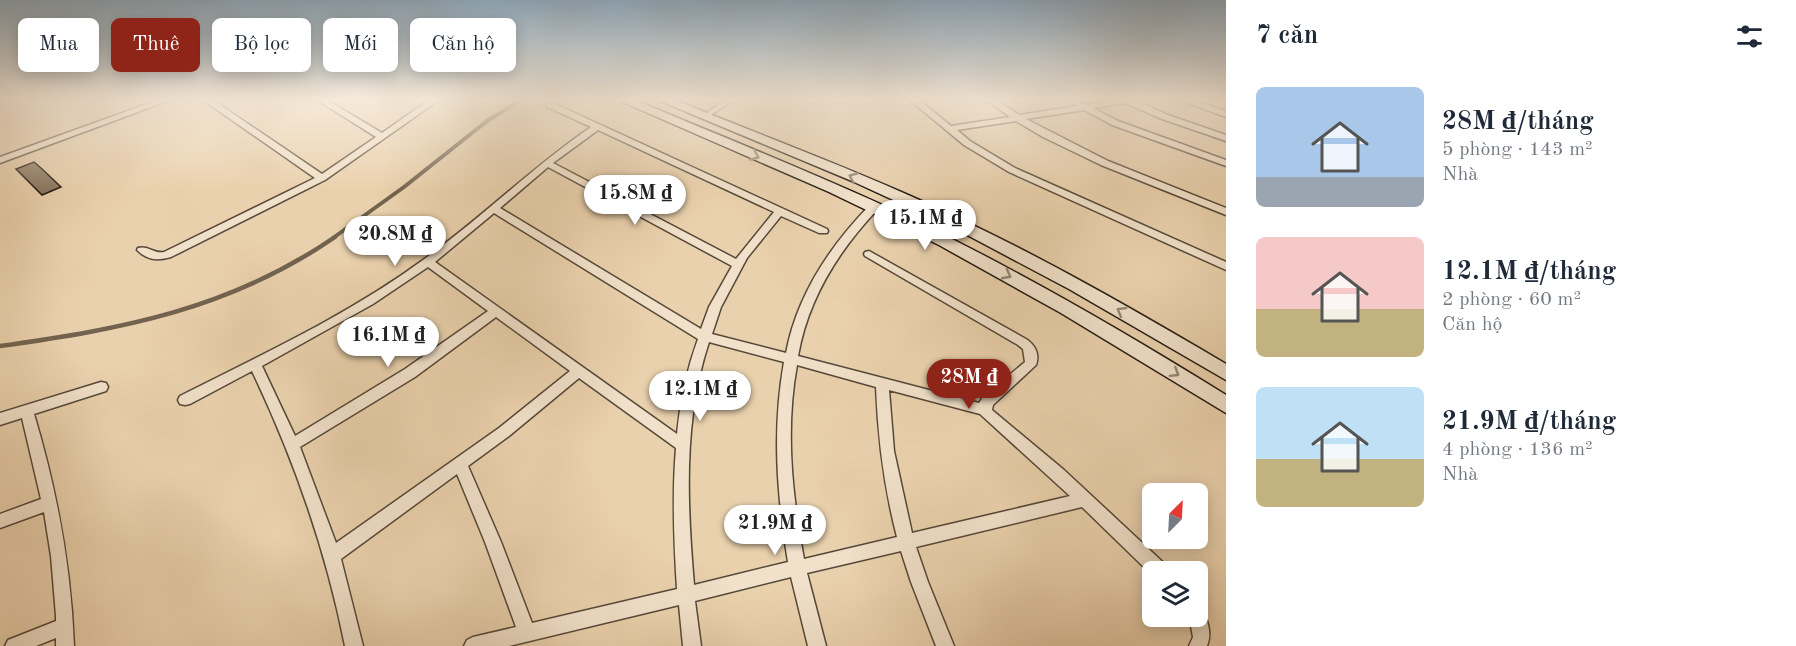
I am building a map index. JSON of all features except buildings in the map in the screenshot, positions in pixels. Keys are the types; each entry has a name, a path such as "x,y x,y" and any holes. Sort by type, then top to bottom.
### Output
{"street":[{"path":"0,160 83,130"},
{"path":"251,130 322,178"},
{"path":"372,130 383,137"},
{"path":"142,250 157,257 166,255 322,178 393,130"},
{"path":"185,400 349,312 428,262 547,163 593,130"},
{"path":"604,130 823,231"},
{"path":"694,130 874,207 1042,294 1226,405"},
{"path":"737,130 890,193 964,227 1079,287 1226,373"},
{"path":"951,130 981,152 1022,175 1226,266"},
{"path":"1036,130 1088,156 1226,212"},
{"path":"1132,130 1226,163"},
{"path":"1203,130 1226,138"},
{"path":"547,163 737,264"},
{"path":"817,646 798,568 789,517 784,465 784,418 790,359 807,303 819,279 848,236 890,193"},
{"path":"492,208 703,336 984,410 1085,499 1150,561"},
{"path":"692,646 679,506 681,444 686,405 703,336 720,296 752,242 780,211"},
{"path":"869,254 984,318 1029,348 1032,359 1030,365 987,400 984,410"},
{"path":"428,262 681,444"},
{"path":"293,444 410,373 496,311"},
{"path":"254,363 293,444 333,555 354,646"},
{"path":"333,555 460,465 579,371"},
{"path":"882,383 884,432 889,470 905,542 945,646"},
{"path":"0,419 101,387"},
{"path":"27,411 51,502 59,553 65,646"},
{"path":"460,465 493,542 526,633"},
{"path":"473,646 1085,499"},
{"path":"0,521 51,502"},
{"path":"14,646 65,626"},
{"path":"1198,646 1202,637 1200,627"}],"waterway":[{"path":"333,238 404,187 475,130"},
{"path":"0,346 132,323 215,299 296,262 335,237"}]}
